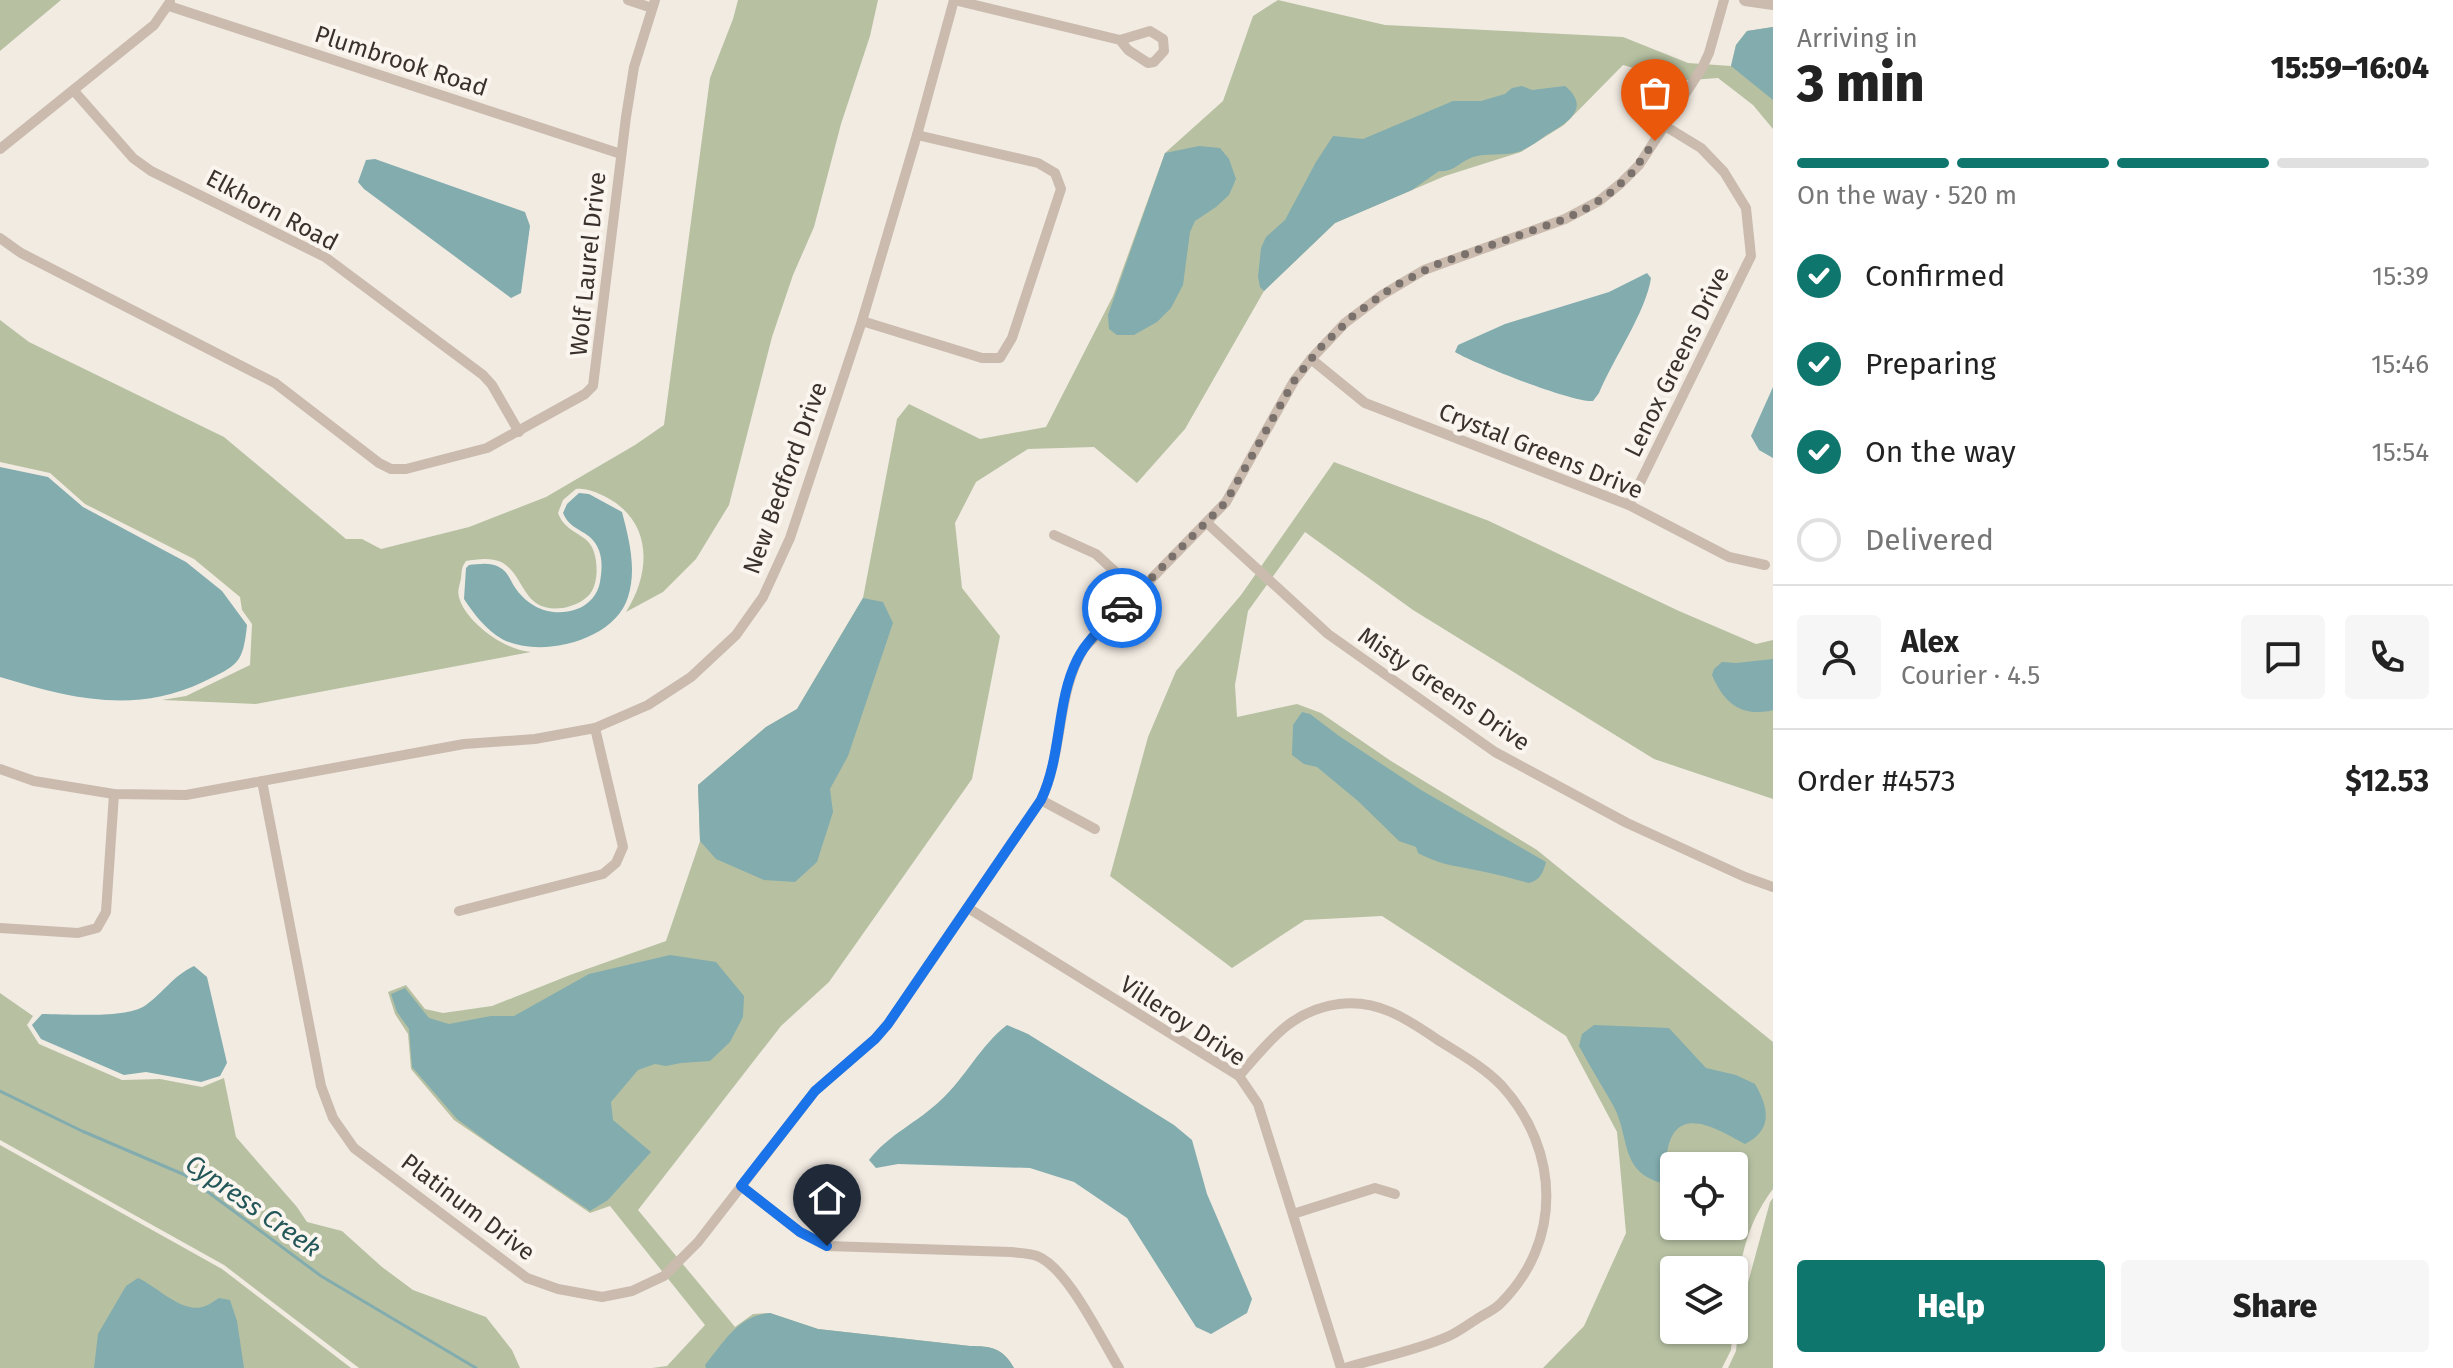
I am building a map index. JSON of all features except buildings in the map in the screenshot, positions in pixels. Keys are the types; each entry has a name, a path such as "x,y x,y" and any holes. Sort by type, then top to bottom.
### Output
{"street":[{"path":"628,0 654,4"},
{"path":"954,0 1120,40"},
{"name":"New Bedford Drive","path":"0,769 34,781 114,794 186,795 464,744 535,739 595,728 648,705 691,677 736,635 763,597 790,538 862,321 954,0"},
{"name":"Platinum Drive","path":"262,781 321,1086 333,1118 354,1148 527,1278 558,1289 602,1297 632,1291 664,1276 698,1242 815,1091 888,1024 1041,800 1052,772 1069,683 1077,660 1088,642 1231,495 1282,399 1311,359 1353,316 1403,282 1446,261 1565,219 1599,201 1631,174 1706,60 1724,0"},
{"path":"1745,0 1773,4"},
{"path":"0,149 154,25 170,3"},
{"name":"Plumbrook Road","path":"170,3 621,154"},
{"name":"Wolf Laurel Drive","path":"0,238 21,253 275,383 391,469 406,469 487,448 585,394 593,386 634,67 654,4"},
{"name":"Elkhorn Road","path":"74,91 133,158 151,171 325,257 483,375 519,432"},
{"name":"Lenox Greens Drive","path":"1629,505 1751,256 1746,208 1724,172 1701,148 1665,126"},
{"path":"862,321 982,358 1000,358 1012,338 1061,189 1055,173 1038,163 917,135"},
{"name":"Crystal Greens Drive","path":"1311,359 1365,403 1629,505 1729,557 1765,565"},
{"name":"Misty Greens Drive","path":"1207,523 1328,634 1495,752 1627,823 1773,887"},
{"path":"1054,535 1096,554 1137,592"},
{"path":"459,911 603,874 616,863 623,847 595,728"},
{"path":"0,928 78,933 97,928 106,912 114,794"},
{"path":"1041,800 1095,829"},
{"name":"Villeroy Drive","path":"968,908 1239,1076 1258,1104 1343,1368"},
{"path":"1239,1076 1280,1030 1307,1012 1338,1004 1368,1003 1398,1013 1501,1085 1524,1114 1539,1147 1548,1181 1543,1233 1528,1270 1499,1305 1450,1336 1343,1368"},
{"path":"741,1186 800,1232 827,1246 1011,1252 1035,1256 1051,1265 1068,1284 1119,1368"},
{"path":"1293,1214 1375,1188 1395,1194"}],"green space":[{"path":"0,0 61,0 0,51"},
{"path":"738,0 878,0 814,227 793,275 772,337 729,505 696,559 663,592 626,612 640,580 643,564 639,533 621,507 595,492 576,489 563,500 558,513 566,526 587,541 594,552 596,579 593,590 584,599 567,607 550,608 532,600 510,569 499,561 466,561 462,567 458,594 469,616 499,641 531,652 256,704 162,700 186,696 250,665 252,624 242,610 240,597 194,559 85,504 50,473 0,462 0,320 29,342 224,437 346,539 362,539 381,549 469,527 546,497 664,425 710,78"},
{"path":"1278,0 1385,25 1623,37 1688,63 1731,66 1736,45 1747,31 1773,27 1773,129 1753,105 1718,78 1677,81 1623,65 1564,125 1521,152 1445,176 1335,223 1264,291 1185,429 1137,483 1094,447 1028,449 976,482 955,523 962,588 1000,636 972,779 829,982 781,1026 638,1210 735,1327 753,1314 770,1313 818,1329 990,1348 1001,1352 1014,1368 652,1368 667,1366 705,1325 610,1206 590,1213 454,1120 411,1069 408,1034 395,1014 388,992 406,985 425,1009 443,1013 492,1006 666,941 700,841 698,785 766,727 797,709 863,598 897,419 909,404 980,439 1046,427 1113,296 1165,153 1223,101 1253,16"},
{"path":"1334,462 1489,521 1756,644 1773,640 1773,799 1654,759 1413,610 1305,532 1248,611 1235,685 1237,717 1297,704 1321,713 1391,761 1537,850 1773,1042 1773,1189 1748,1235 1748,1152 1660,1152 1660,1240 1747,1240 1743,1256 1660,1256 1660,1344 1732,1344 1722,1368 1543,1368 1584,1326 1626,1233 1617,1132 1566,1036 1382,916 1305,920 1232,968 1110,876 1148,737 1176,671 1241,595"},
{"path":"0,993 33,1016 27,1025 39,1044 122,1080 160,1079 202,1087 224,1078 236,1137 307,1222 342,1231 413,1290 486,1317 512,1350 520,1368 359,1368 224,1265 0,1140"},
{"path":"0,1145 222,1269 351,1368 0,1368"},
{"path":"1773,1198 1773,1368 1728,1368 1737,1344 1748,1344 1748,1283"}],"water":[{"path":"1773,27 1773,100 1731,66 1736,45 1747,31"},
{"path":"1522,86 1532,90 1565,86 1573,94 1576,109 1568,121 1525,149 1473,157 1453,169 1439,171 1412,190 1335,223 1264,291 1260,287 1261,248 1266,237 1285,220 1333,136 1363,139 1453,101 1481,101"},
{"path":"1199,146 1220,148 1229,159 1236,179 1229,195 1195,221 1190,232 1183,285 1171,308 1157,322 1134,335 1117,335 1109,329 1108,315 1165,153"},
{"path":"375,159 525,212 530,226 521,293 511,298 364,189 358,182 366,160"},
{"path":"1647,273 1651,278 1643,306 1593,401 1546,390 1455,352 1458,345 1505,324 1609,292"},
{"path":"1773,387 1773,458 1759,450 1751,436"},
{"path":"0,467 48,477 83,507 186,562 222,591 247,625 237,662 203,682 177,692 126,700 77,697 0,677"},
{"path":"579,493 589,494 622,512 632,565 628,597 608,625 574,642 535,647 502,639 476,616 464,599 466,568 484,564 499,567 526,600 541,609 559,612 585,605 597,591 602,564 593,540 570,524 563,513 567,504"},
{"path":"863,598 883,602 893,623 848,756 830,789 833,812 817,862 795,882 764,880 716,859 700,841 698,785 766,727 797,709"},
{"path":"1773,659 1773,710 1770,711 1750,711 1734,705 1722,693 1712,675 1722,662"},
{"path":"1302,712 1310,714 1421,790 1546,862 1540,876 1529,883 1451,865 1418,853 1416,847 1399,841 1317,767 1304,764 1292,755 1293,725"},
{"path":"670,955 716,962 744,996 743,1017 730,1042 710,1061 666,1066 655,1064 638,1070 611,1102 613,1120 651,1152 608,1200 590,1211 457,1119 412,1067 409,1029 397,1012 391,994 405,988 429,1018 449,1024 491,1016 514,1016 589,974"},
{"path":"194,966 207,977 227,1063 220,1076 201,1082 146,1072 124,1075 41,1039 32,1025 42,1014 96,1015 137,1009"},
{"path":"1007,1025 1028,1034 1174,1125 1192,1140 1207,1194 1252,1299 1247,1313 1211,1334 1196,1327 1127,1218 1074,1182 1030,1168 898,1164 876,1168 869,1160 885,1143 941,1100"},
{"path":"1594,1025 1669,1028 1706,1068 1736,1075 1755,1084 1765,1110 1764,1125 1745,1144 1699,1124 1679,1128 1667,1152 1660,1152 1660,1182 1649,1178 1639,1171 1628,1152 1614,1107 1579,1046 1582,1034"},
{"path":"138,1278 169,1298 194,1308 219,1298 230,1300 237,1321 244,1368 94,1368 98,1334 126,1286"},
{"path":"770,1313 818,1329 990,1348 1001,1352 1014,1368 706,1368 705,1365 740,1324"}],"waterway":[{"name":"Cypress Creek","path":"0,1091 82,1131 185,1175 321,1276 476,1368"}],"way so far":[{"path":"1122,608 1226,502 1294,381 1319,349 1353,316 1393,287 1435,265 1565,219 1589,207 1631,174 1655,141"}],"route":[{"path":"827,1246 800,1232 741,1186 815,1091 888,1024 1041,800 1052,772 1074,667 1088,642 1122,608"}]}
